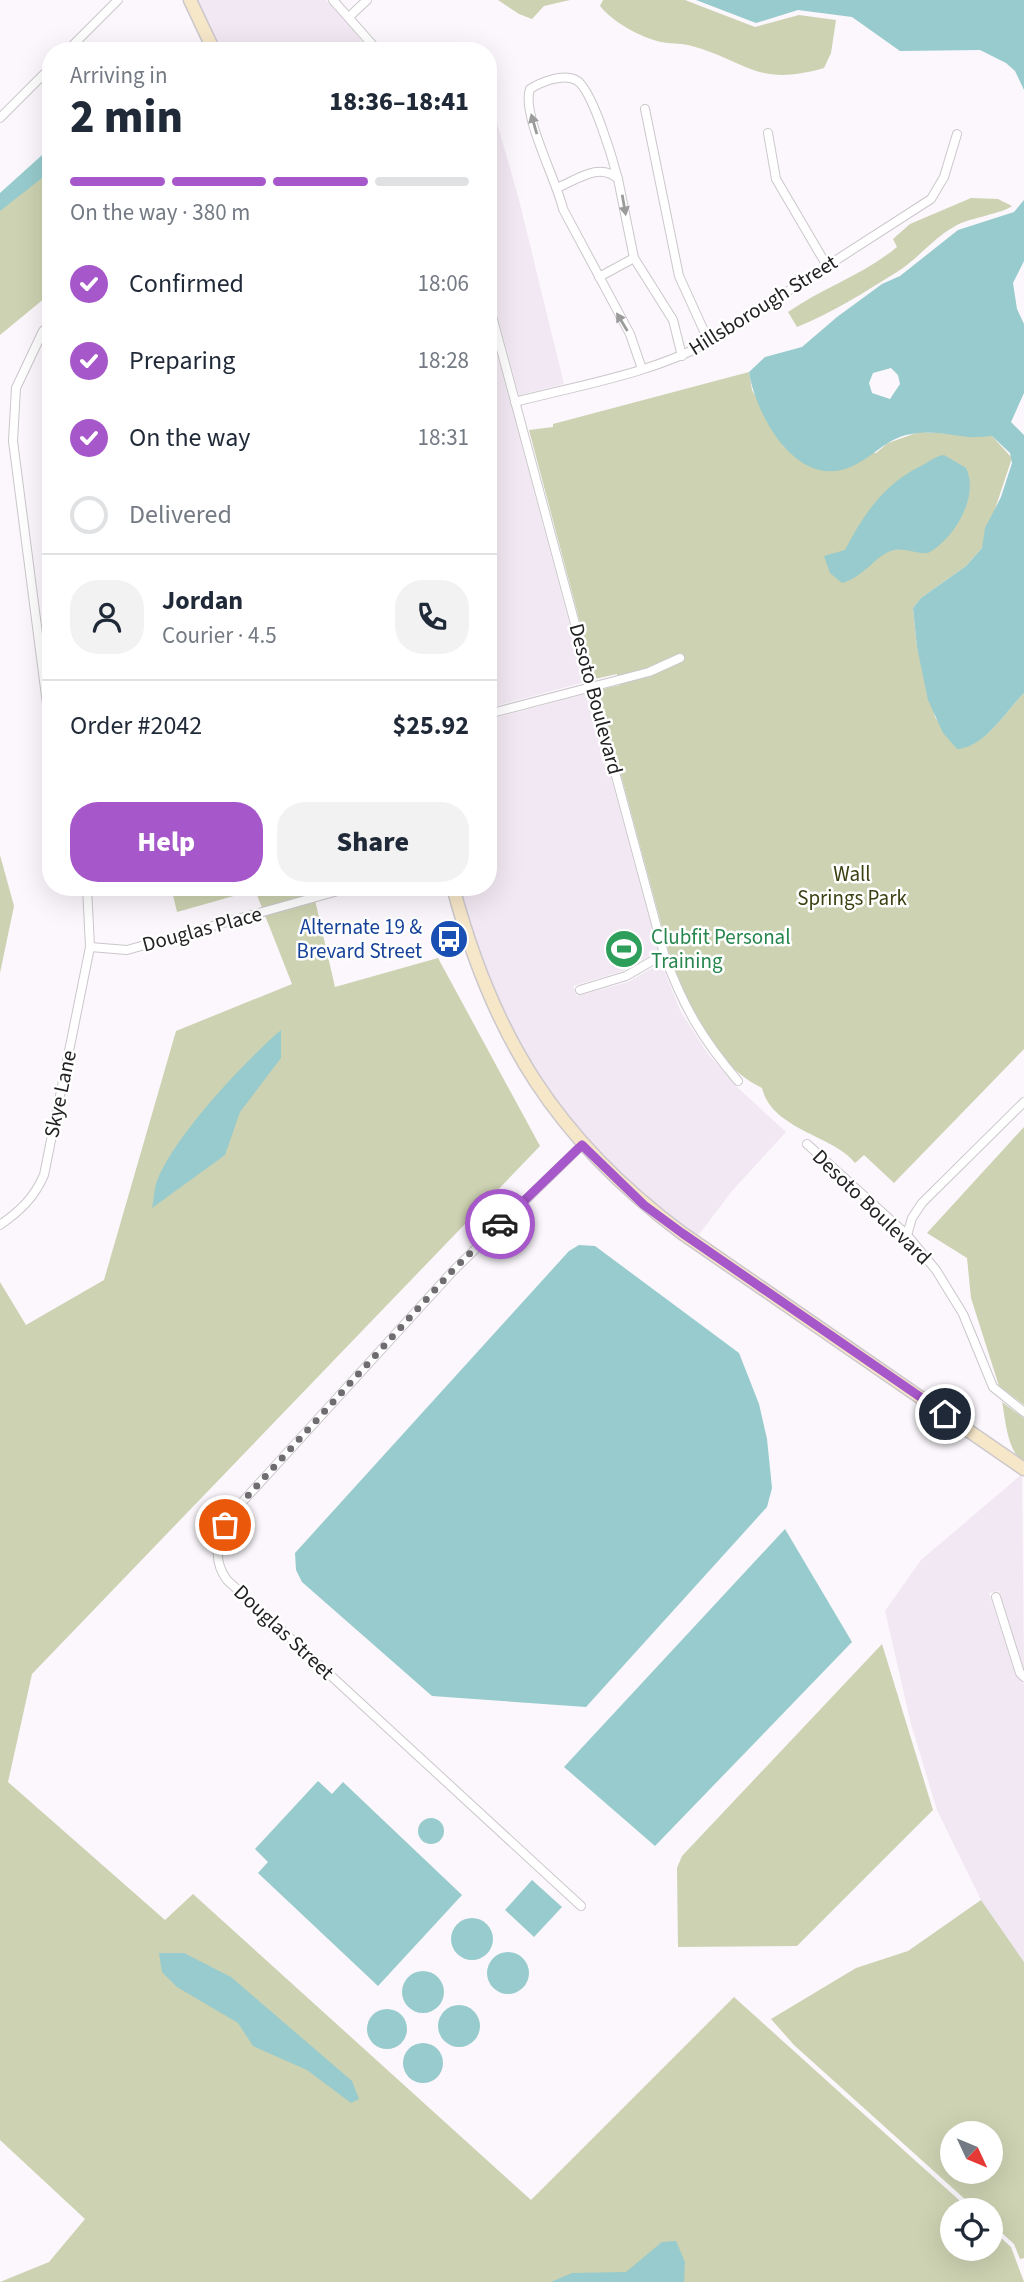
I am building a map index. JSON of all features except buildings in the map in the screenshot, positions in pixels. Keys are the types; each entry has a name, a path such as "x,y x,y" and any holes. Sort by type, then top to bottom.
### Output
{"main road":[{"path":"190,0 210,42"},
{"path":"456,896 472,954 497,1017 539,1089 582,1145 644,1205 682,1233 1024,1469"}],"street":[{"path":"76,42 118,0"},
{"path":"333,0 372,42"},
{"path":"350,16 367,0"},
{"path":"0,118 42,76"},
{"path":"642,369 630,334 564,209 559,187 542,153 527,96 536,85 565,78 575,78 582,84 598,120 618,179 634,258 673,320 682,356"},
{"path":"645,108 669,214 676,264 684,290 709,342"},
{"path":"768,133 776,179 827,266"},
{"name":"Hillsborough Street","path":"516,401 642,369 682,356 709,342 931,199 944,177 957,134"},
{"path":"559,187 600,170 611,173 618,179"},
{"path":"599,277 634,258"},
{"path":"42,333 16,388 13,442 42,666"},
{"name":"Desoto Boulevard","path":"497,333 664,954 678,995 698,1032 738,1081"},
{"path":"497,712 649,672 680,658"},
{"path":"87,896 90,947"},
{"name":"Douglas Place","path":"90,947 127,950 320,896"},
{"name":"Skye Lane","path":"0,1225 18,1212 36,1193 44,1175 90,947"},
{"path":"580,990 626,976 664,954"},
{"path":"907,1235 912,1218 922,1203 1024,1102"},
{"name":"Desoto Boulevard","path":"807,1143 907,1235 953,1293 993,1387 1024,1412"},
{"name":"Douglas Street","path":"582,1145 453,1270 244,1500 220,1537 217,1559 227,1580 582,1906"},
{"path":"996,1597 1020,1673 1024,1677"}],"shaded area":[{"path":"196,0 326,0 344,17 362,42 216,42"},
{"path":"497,123 519,200 564,384 519,395 497,314"},
{"path":"497,354 585,682 497,706"},
{"path":"588,693 658,951 623,971 573,986 577,996 628,982 661,963 681,1012 708,1054 738,1088 786,1132 732,1191 697,1237 647,1201 586,1142 528,1062 487,982 461,896 497,896 497,718"},
{"path":"1022,1474 1024,1669 999,1591 989,1593 1015,1674 1024,1684 1024,1962 981,1900 937,1810 911,1724 885,1611 921,1560"}],"green space":[{"path":"498,0 570,0 544,6 532,19"},
{"path":"603,0 685,0 755,27 799,15 836,20 831,53 824,68 801,73 782,75 752,70 708,51 688,45 661,42 636,33 620,24 600,6"},
{"path":"42,166 42,300 0,335 0,201"},
{"path":"971,198 998,199 1012,206 957,225 897,272 836,309 797,327 788,312 884,257 897,247 893,239 910,224"},
{"name":"Wall Springs Park","path":"749,372 752,390 784,447 876,453 888,443 919,432 992,436 1012,458 982,548 966,566 921,598 913,608 917,647 935,717 956,748 976,742 985,735 1024,693 1024,1049 894,1183 864,1155 855,1163 846,1154 778,1114 768,1102 762,1088 728,1063 692,1011 669,953 598,690 620,685 617,674 595,679 529,430 553,427 553,424"},
{"path":"0,855 14,906 0,973"},
{"path":"173,896 234,896 177,912"},
{"path":"257,896 314,896 335,987 438,958 540,1146 32,1674 8,1782 165,1920 193,1894 531,2200 734,1997 957,2198 940,2198 940,2261 1003,2261 1003,2240 1011,2247 1024,2282 0,2282 49,2262 85,2219 0,2140 0,1282 26,1325 104,1280 176,1031 292,984"},
{"path":"1024,1127 1024,1405 999,1386 971,1298 967,1258 927,1233"},
{"path":"1002,1402 1024,1418 1024,1463 1011,1443"},
{"path":"882,1644 933,1810 797,1946 678,1947 677,1868 682,1856"},
{"path":"981,1900 1024,1962 1024,2258 1020,2259 1014,2244 1003,2234 1003,2198 964,2198 948,2184 1003,2184 1003,2121 940,2121 940,2177 794,2045 771,2019 856,1968 908,1951"}],"water":[{"path":"696,0 1024,0 1024,90 1015,71 1006,63 980,50 900,51 852,17 798,10 756,23"},
{"path":"42,155 42,178 0,211 0,193"},
{"path":"1024,200 1024,261 1013,283 1017,309 1024,324 1024,393 1011,422 1024,435 1024,693 985,736 967,747 957,749 943,733 928,700 917,647 913,608 921,598 966,566 982,548 985,528 1001,497 1012,463 1010,453 992,436 923,433 898,438 845,469 826,471 809,466 793,456 768,424 759,406 749,372 765,357 802,347 837,317 882,284 900,276 958,230 1014,212","holes":["891,368 898,375 900,384 890,399 872,393 869,383 873,373"]},
{"path":"944,455 966,468 969,479 967,504 955,528 946,538 928,553 898,550 888,552 858,575 842,583 830,573 824,556 845,550 877,500 910,472"},
{"path":"281,1030 281,1058 240,1112 225,1155 152,1208 157,1181 178,1143 230,1080"},
{"path":"579,1245 595,1246 739,1353 759,1404 767,1439 772,1488 767,1507 586,1707 432,1696 302,1582 296,1570 295,1553 569,1251"},
{"path":"785,1529 852,1642 655,1846 564,1767"},
{"path":"318,1781 332,1794 343,1782 462,1895 378,1986 258,1873 268,1862 255,1849"},
{"path":"431,1818 440,1822 444,1831 440,1840 431,1844 422,1840 418,1831 422,1822"},
{"path":"532,1880 562,1907 534,1937 505,1910"},
{"path":"472,1918 487,1924 493,1939 487,1954 472,1960 457,1954 451,1939 457,1924"},
{"path":"508,1952 523,1958 529,1973 523,1988 508,1994 493,1988 487,1973 493,1958"},
{"path":"159,1953 184,1953 231,1977 352,2081 359,2099 351,2103 307,2070 253,2046 238,2023 177,1987 162,1972"},
{"path":"423,1971 438,1977 444,1992 438,2007 423,2013 408,2007 402,1992 408,1977"},
{"path":"459,2005 474,2011 480,2026 474,2041 459,2047 444,2041 438,2026 444,2011"},
{"path":"387,2009 401,2015 407,2029 401,2043 387,2049 373,2043 367,2029 373,2015"},
{"path":"423,2043 437,2049 443,2063 437,2077 423,2083 409,2077 403,2063 409,2049"},
{"path":"676,2241 685,2262 684,2282 551,2282 572,2273 626,2272 662,2242"}],"way so far":[{"path":"225,1525 244,1500 409,1318 500,1224"}],"place":[{"name":"Alternate 19 & Brevard Street","path":"449,939"},
{"name":"Clubfit Personal Training","path":"624,949"}],"route":[{"path":"500,1224 582,1145 644,1205 945,1414"}]}
